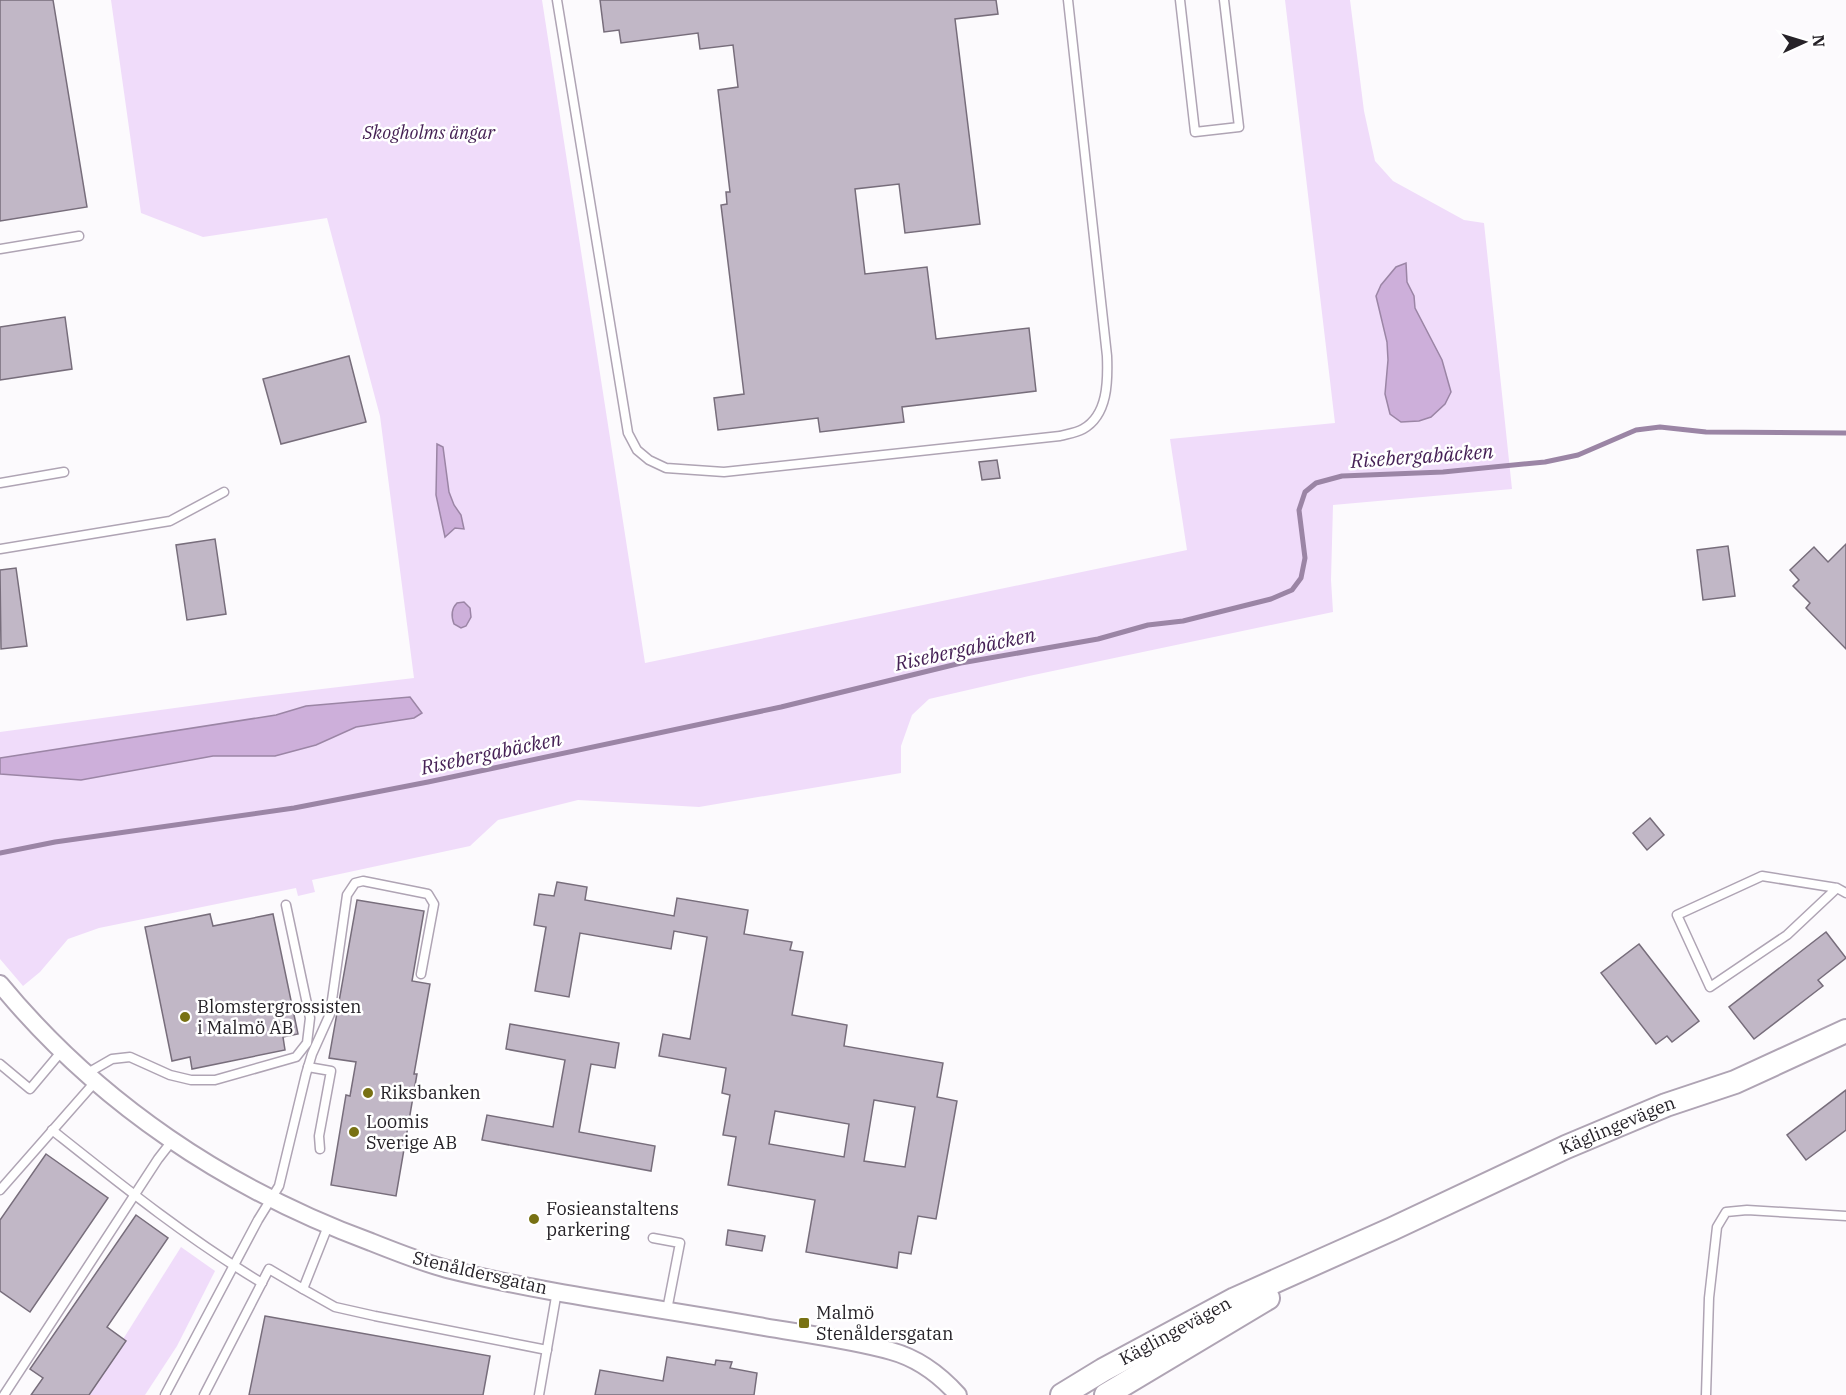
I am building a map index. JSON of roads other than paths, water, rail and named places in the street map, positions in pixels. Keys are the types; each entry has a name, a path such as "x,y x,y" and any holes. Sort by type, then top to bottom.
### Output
{"main road":[{"name":"Käglingevägen","path":"1062,1395 1103,1370 1235,1299 1566,1147 1666,1105 1735,1082 1846,1031"},
{"name":"Käglingevägen","path":"1106,1395 1241,1313 1392,1228"}],"street":[{"name":"Stenåldersgatan","path":"0,984 61,1052 90,1078 172,1141 271,1200 328,1226 444,1268 558,1291 893,1351 924,1366 958,1395"}],"lane":[{"path":"557,0 628,434 637,450 649,460 666,468 724,472 1060,436 1081,430 1094,421 1102,406 1108,384 1107,356 1068,0"},
{"path":"1180,0 1195,132 1239,127 1224,0"},
{"path":"0,249 79,236"},
{"path":"0,483 64,472"},
{"path":"0,549 170,521 224,492"},
{"path":"1837,888 1787,935 1710,987 1677,915 1762,876 1837,888 1846,893"},
{"path":"165,1395 258,1220 279,1186 308,1067 330,1014 347,895 356,882 363,881 428,894 431,897 434,904 422,974"},
{"path":"0,1190 52,1130 90,1078 112,1059 130,1057 170,1075 191,1080 215,1080 296,1057 307,1043 310,1018 286,905"},
{"path":"0,1064 30,1089 61,1052"},
{"path":"308,1067 332,1071 319,1136 320,1149"},
{"path":"52,1130 134,1196 233,1266 262,1283"},
{"path":"4,1395 172,1141"},
{"path":"1706,1395 1709,1298 1717,1227 1726,1212 1747,1210 1846,1216"},
{"path":"303,1288 328,1226"},
{"path":"653,1238 680,1243 668,1310"},
{"path":"204,1395 269,1269 335,1306 345,1309 547,1350"},
{"path":"539,1395 558,1291"}],"waterway":[{"name":"Risebergabäcken","path":"0,853 55,842 294,808 428,782 781,707 961,663 1098,639 1148,625 1183,621 1271,599 1292,590 1301,578 1305,558 1299,510 1305,492 1316,483 1342,476 1443,472 1545,462 1578,455 1636,430 1660,427 1706,432 1846,433"}],"place":[{"name":"Blomstergrossisten i Malmö AB","path":"185,1017"},
{"name":"Riksbanken","path":"368,1093"},
{"name":"Loomis Sverige AB","path":"354,1132"},
{"name":"Fosieanstaltens parkering","path":"534,1219"},
{"name":"Malmö Stenåldersgatan","path":"804,1323"}],"park label":[{"name":"Skogholms ängar","path":"429,133"}]}
